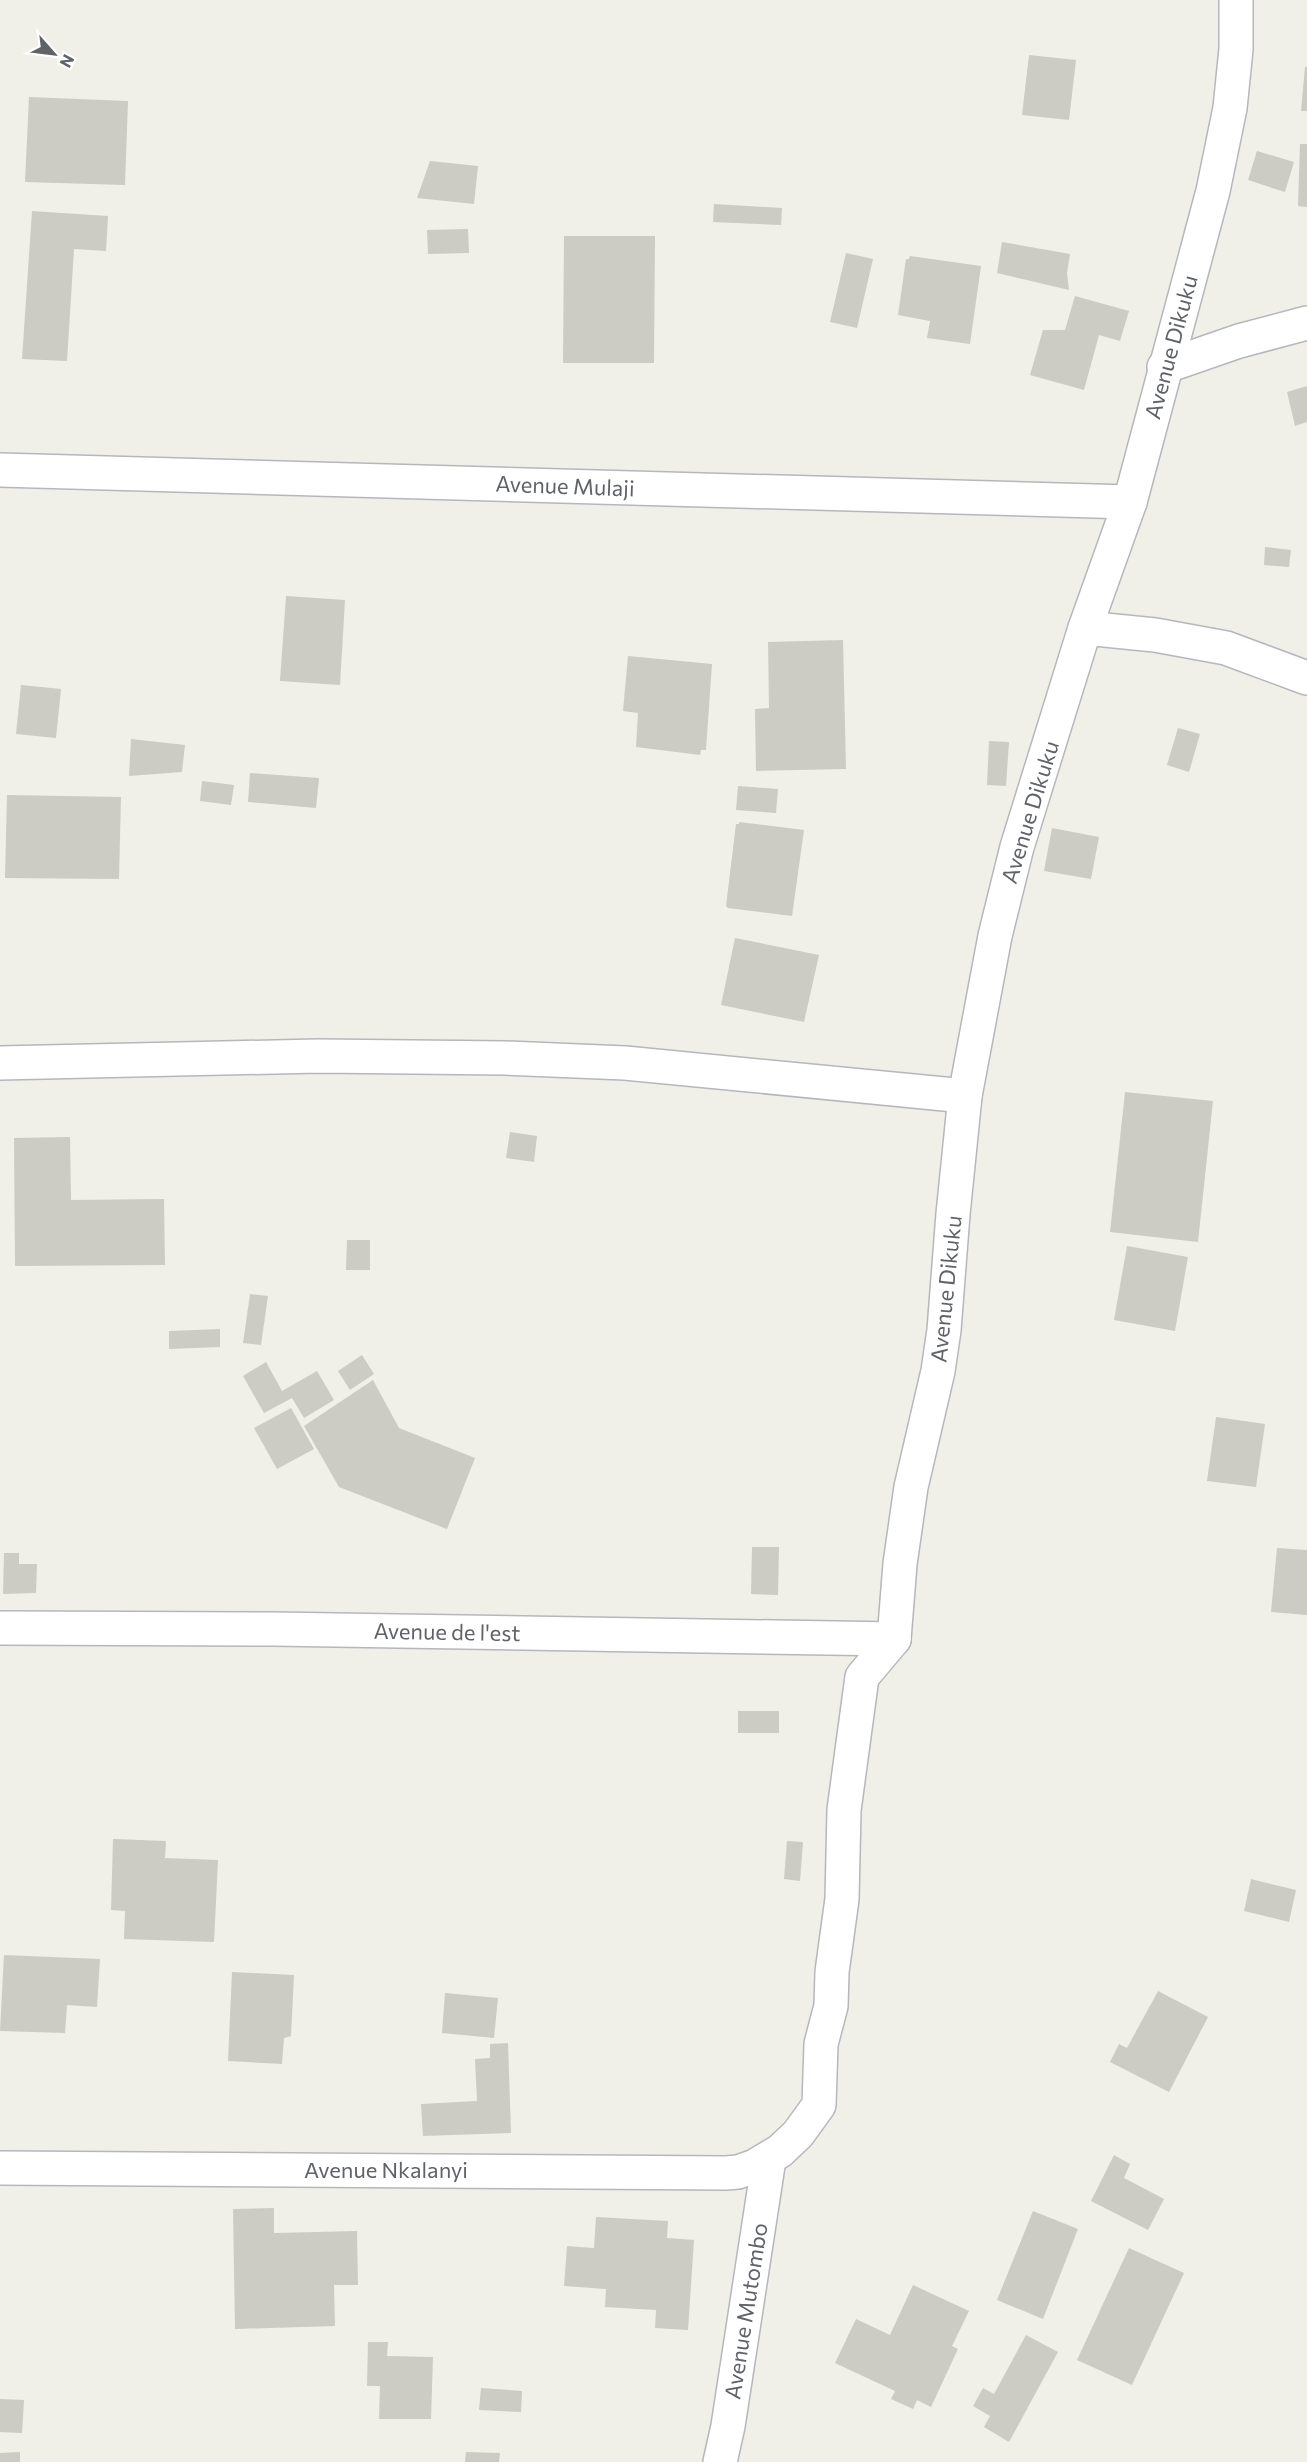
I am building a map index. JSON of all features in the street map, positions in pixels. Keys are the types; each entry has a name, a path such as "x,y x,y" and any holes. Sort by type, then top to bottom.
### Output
{"street":[{"name":"Avenue Dikuku","path":"894,1639 900,1564 911,1487 938,1371 944,1330 965,1096 995,936 1017,847 1085,628 1130,501 1164,367 1213,191 1230,108 1236,49 1236,0"},
{"path":"1164,367 1239,341 1307,323"},
{"name":"Avenue Mulaji","path":"0,470 1130,501"},
{"path":"1085,628 1155,635 1226,648 1307,678"},
{"path":"0,1063 318,1056 505,1058 625,1063 965,1096"},
{"name":"Avenue de l'est","path":"0,1628 273,1629 894,1639"},
{"name":"Avenue Nkalanyi","path":"0,2168 726,2173 738,2172 769,2159 798,2134 819,2105 821,2044 831,2006 832,1972 842,1899 844,1810 862,1677 894,1639"},
{"name":"Avenue Mutombo","path":"720,2462 728,2426 769,2159"}],"building":[{"path":"1029,55 1076,60 1069,120 1022,115"},
{"path":"1305,67 1307,67 1307,111 1301,111"},
{"path":"29,97 128,101 125,185 25,182"},
{"path":"1300,144 1307,144 1307,207 1298,206"},
{"path":"1257,151 1294,162 1285,192 1248,180"},
{"path":"430,161 478,166 474,204 417,198"},
{"path":"714,204 782,208 781,225 713,222"},
{"path":"32,211 108,216 106,251 74,249 67,361 22,359"},
{"path":"468,229 469,253 428,254 427,230"},
{"path":"564,236 655,236 654,363 563,363"},
{"path":"1002,242 1070,254 1067,273 1069,290 997,273"},
{"path":"846,253 873,259 857,328 830,322"},
{"path":"910,256 981,266 970,344 927,338 930,321 898,315 906,259"},
{"path":"1075,296 1129,311 1120,341 1099,335 1084,390 1030,375 1043,330 1065,330"},
{"path":"1307,386 1307,422 1295,426 1287,392"},
{"path":"1265,547 1291,550 1289,567 1264,565"},
{"path":"286,596 345,600 340,685 280,681"},
{"path":"843,640 846,769 756,771 755,709 769,708 768,642"},
{"path":"628,656 712,664 706,750 701,750 700,755 636,747 638,713 623,711"},
{"path":"21,685 61,689 56,738 16,734"},
{"path":"1178,728 1200,734 1189,772 1167,765"},
{"path":"131,739 185,745 182,772 129,776"},
{"path":"989,741 1009,742 1006,786 987,785"},
{"path":"250,773 319,778 316,808 248,802"},
{"path":"202,781 234,785 231,805 200,801"},
{"path":"738,786 778,789 776,813 736,810"},
{"path":"7,795 121,797 119,879 5,878"},
{"path":"739,822 804,830 792,916 726,906 736,824"},
{"path":"1052,828 1099,837 1091,879 1044,871"},
{"path":"735,938 819,955 804,1022 721,1005"},
{"path":"1125,1092 1213,1101 1198,1242 1110,1232"},
{"path":"510,1132 537,1136 534,1162 506,1158"},
{"path":"70,1137 71,1200 164,1199 165,1265 15,1266 14,1138"},
{"path":"347,1240 370,1240 370,1270 346,1270"},
{"path":"1127,1246 1188,1257 1175,1331 1114,1320"},
{"path":"250,1294 268,1296 261,1345 243,1343"},
{"path":"220,1329 220,1347 169,1349 169,1331"},
{"path":"362,1355 374,1374 350,1390 338,1371"},
{"path":"266,1362 282,1391 317,1371 334,1400 304,1418 292,1398 264,1413 243,1376"},
{"path":"373,1380 399,1428 475,1458 447,1529 339,1487 304,1426"},
{"path":"291,1408 314,1449 277,1469 254,1428"},
{"path":"1216,1417 1265,1424 1256,1487 1207,1481"},
{"path":"752,1547 779,1547 778,1595 751,1594"},
{"path":"1277,1548 1307,1550 1307,1615 1271,1612"},
{"path":"4,1553 19,1553 19,1564 37,1564 36,1593 3,1594"},
{"path":"738,1711 779,1711 779,1733 738,1733"},
{"path":"113,1839 166,1841 165,1858 218,1860 214,1942 124,1939 125,1911 111,1910"},
{"path":"787,1841 803,1842 800,1881 784,1879"},
{"path":"1251,1879 1296,1890 1289,1922 1244,1911"},
{"path":"4,1955 100,1959 97,2007 67,2005 65,2033 0,2031"},
{"path":"232,1972 294,1975 291,2036 284,2038 282,2064 228,2061"},
{"path":"1158,1991 1208,2017 1169,2092 1110,2062 1119,2044 1127,2048"},
{"path":"445,1993 498,1998 494,2038 442,2033"},
{"path":"508,2043 511,2133 423,2136 421,2104 477,2101 475,2059 490,2058 490,2044"},
{"path":"1114,2155 1130,2164 1124,2178 1164,2199 1148,2230 1091,2201"},
{"path":"274,2208 274,2233 357,2231 358,2285 334,2285 335,2326 235,2329 233,2209"},
{"path":"1033,2211 1078,2229 1043,2319 997,2300"},
{"path":"596,2217 668,2221 667,2238 694,2240 688,2330 655,2328 656,2310 605,2307 606,2289 564,2286 567,2246 594,2248"},
{"path":"1129,2248 1184,2273 1132,2385 1077,2360"},
{"path":"913,2285 969,2311 952,2346 958,2349 931,2407 917,2400 913,2409 891,2399 895,2391 835,2363 856,2319 890,2335"},
{"path":"1026,2335 1058,2352 1009,2442 984,2427 990,2416 973,2406 983,2388 994,2394"},
{"path":"368,2342 388,2342 387,2356 433,2357 431,2419 379,2419 380,2386 367,2386"},
{"path":"481,2388 522,2391 521,2412 479,2410"},
{"path":"0,2399 24,2400 22,2433 0,2432"},
{"path":"20,2452 20,2462 0,2462 0,2453"},
{"path":"466,2452 500,2453 499,2462 465,2462"}]}
